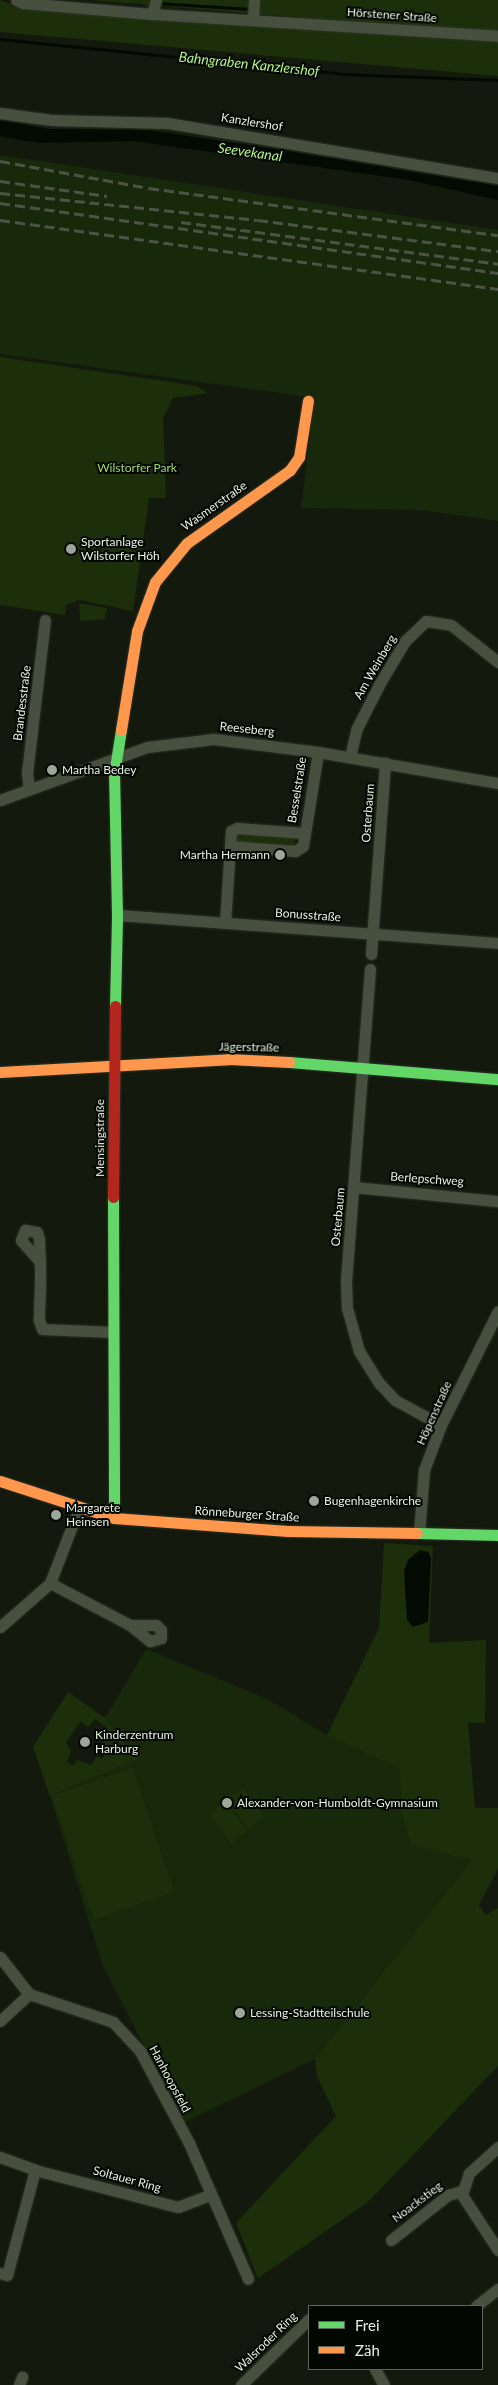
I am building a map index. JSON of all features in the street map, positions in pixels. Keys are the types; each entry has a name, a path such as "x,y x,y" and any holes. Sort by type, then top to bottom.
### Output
{"street":[{"name":"Hörstener Straße","path":"16,0 23,4 154,7 253,19 498,36"},
{"path":"253,19 254,0"},
{"name":"Kanzlershof","path":"0,113 52,120 168,123 498,178"},
{"name":"Wasmerstraße","path":"117,758 137,631 155,582 187,542 205,527 290,470 299,456 308,401"},
{"name":"Brandesstraße","path":"29,789 27,773 45,620"},
{"name":"Am Weinberg","path":"350,757 356,730 380,683 405,642 426,621 451,625 498,662"},
{"name":"Reeseberg","path":"0,800 165,743 214,739 318,752 498,783"},
{"name":"Besselstraße","path":"230,846 295,851 303,846 318,752"},
{"name":"Mensingstraße","path":"114,1518 113,1064 116,915 114,774 117,758"},
{"name":"Osterbaum","path":"371,954 385,763"},
{"name":"Besselstraße","path":"225,923 231,831 237,828 304,833"},
{"name":"Bonusstraße","path":"116,915 498,943"},
{"name":"Osterbaum","path":"370,969 346,1293 357,1346 376,1378 390,1395 441,1425"},
{"name":"Jägerstraße","path":"0,1072 113,1064 229,1059 362,1066 498,1079"},
{"name":"Berlepschweg","path":"354,1187 498,1201"},
{"path":"40,1262 39,1320 42,1329 113,1332"},
{"name":"Höpenstraße","path":"419,1533 424,1470 441,1425 498,1311"},
{"name":"Rönneburger Straße","path":"0,1481 114,1518 288,1531 498,1535"},
{"path":"0,1628 50,1583 79,1508"},
{"path":"50,1583 130,1625"},
{"path":"0,1957 29,1994 0,2021"},
{"name":"Hanhoopsfeld","path":"29,1994 113,2022 140,2051 189,2143 248,2279"},
{"path":"498,2147 469,2174 462,2190 464,2202 498,2250"},
{"name":"Soltauer Ring","path":"0,2157 35,2170 178,2207 210,2195"},
{"path":"0,2273 7,2275 35,2170"},
{"name":"Noackstieg","path":"391,2240 448,2195 462,2190"},
{"path":"477,2305 498,2288"},
{"name":"Walsroder Ring","path":"241,2385 308,2320"},
{"path":"376,2370 384,2385"}],"shaded area":[{"path":"0,155 498,230 498,521 421,510 301,508 315,398 0,354"},
{"name":"Alexander-von-Humboldt-Gymnasium","path":"146,1649 269,1700 327,1735 400,1769 401,1811 411,1845 473,1859 315,2059 183,2123 102,1963 50,1796 138,1759 105,1718"}],"green space":[{"path":"0,0 26,9 498,40 498,76 0,32"},
{"path":"90,0 498,0 498,35 284,16"},
{"name":"Wilstorfer Park","path":"0,357 197,386 207,393 173,398 163,418 166,498 149,498 133,611 79,600 66,605 65,615 0,605"},
{"path":"79,603 107,608 105,619 80,621"},
{"path":"236,831 295,836 294,849 235,844"},
{"path":"384,1543 433,1546 429,1643 486,1640 485,1723 468,1723 475,1808 498,1808 498,1869 479,1905 486,1915 498,1908 498,2066 368,2202 258,2278 236,2223 336,2116 317,2077 315,2059 472,1860 411,1845 401,1811 400,1769 327,1735 379,1628"},
{"path":"68,1692 105,1718 138,1759 50,1796 33,1747","holes":["95,1719 108,1729 100,1740 109,1749 102,1759 97,1756 91,1765 77,1760 73,1766 67,1762 71,1751 66,1742 81,1721 89,1727"]},
{"path":"132,1768 175,1892 94,1920 52,1796"},
{"path":"243,1788 265,1817 249,1829 227,1800"},
{"path":"225,1802 247,1830 231,1843 209,1814"}],"water":[{"name":"Seevekanal","path":"0,120 48,129 147,130 281,150 498,186 498,200 409,180 133,141 41,143 13,139 0,136"},
{"path":"420,1550 428,1552 431,1558 428,1622 413,1627 407,1620 404,1571 408,1560"}],"waterway":[{"path":"157,3 251,9"},
{"name":"Bahngraben Kanzlershof","path":"0,39 343,74 498,80"}],"railway":[{"path":"0,161 149,188 498,235"},
{"path":"0,181 107,196"},
{"path":"0,193 258,220 498,251"},
{"path":"0,203 498,273"},
{"path":"0,220 498,289"},
{"path":"181,222 498,264"}],"traffic: fast":[{"path":"115,1006 117,915 114,774 121,730"},
{"path":"289,1062 498,1079"},
{"path":"113,1197 114,1518"},
{"path":"417,1533 498,1535"}],"traffic: slow":[{"path":"121,730 137,631 155,582 187,543 290,470 299,457 308,401"},
{"path":"0,1072 229,1059 289,1062"},
{"path":"0,1481 114,1518 288,1531 417,1533"}],"traffic: jam":[{"path":"113,1197 115,1006"}],"place":[{"name":"Sportanlage Wilstorfer Höh","path":"71,549"},
{"name":"Martha Bedey","path":"52,770"},
{"name":"Martha Hermann","path":"280,855"},
{"name":"Bugenhagenkirche","path":"314,1501"},
{"name":"Margarete Heinsen","path":"56,1515"},
{"name":"Kinderzentrum Harburg","path":"85,1742"},
{"name":"Alexander-von-Humboldt-Gymnasium","path":"227,1803"},
{"name":"Lessing-Stadtteilschule","path":"240,2013"}]}
